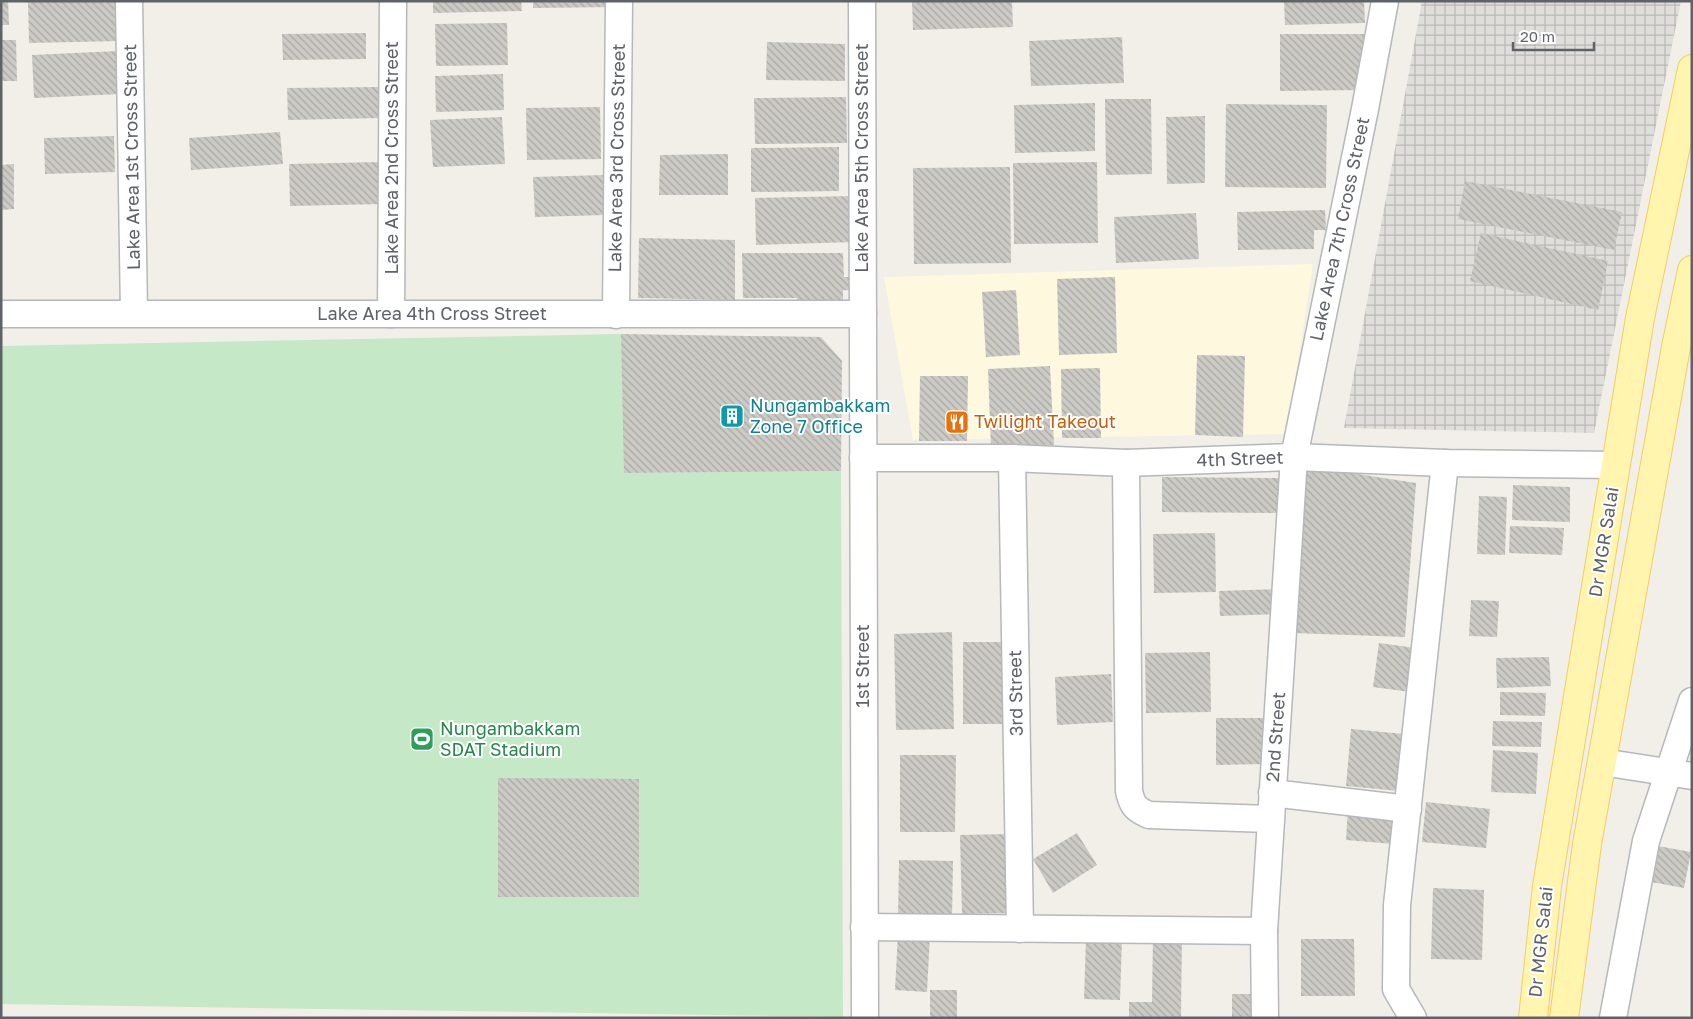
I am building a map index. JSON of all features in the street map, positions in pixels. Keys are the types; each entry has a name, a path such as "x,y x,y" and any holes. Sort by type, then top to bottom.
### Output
{"main road":[{"name":"Dr MGR Salai","path":"1533,1018 1547,886 1640,318 1692,69"},
{"name":"Dr MGR Salai","path":"1564,1018 1587,844 1676,347 1692,270"}],"street":[{"name":"Lake Area 1st Cross Street","path":"130,1 134,313"},
{"name":"Lake Area 2nd Cross Street","path":"391,314 393,1"},
{"name":"Lake Area 3rd Cross Street","path":"616,315 619,1"},
{"name":"Lake Area 5th Cross Street","path":"862,1 863,314"},
{"name":"Lake Area 7th Cross Street","path":"1294,457 1365,109 1385,1"},
{"name":"Lake Area 4th Cross Street","path":"1,314 863,314"},
{"name":"1st Street","path":"863,314 865,1018"},
{"name":"4th Street","path":"863,458 1012,458 1126,463 1294,457 1444,463 1616,465"},
{"name":"2nd Street","path":"1265,1018 1264,931 1294,457"},
{"name":"3rd Street","path":"1012,458 1020,929"},
{"path":"1126,463 1129,791 1131,803 1140,811 1149,815 1270,819"},
{"path":"1413,1018 1396,989 1397,905 1444,463"},
{"path":"1613,1018 1646,841 1680,774 1692,702"},
{"path":"1602,762 1680,774"},
{"path":"1272,794 1408,809"},
{"path":"864,927 1264,931"}],"shaded area":[{"path":"1422,1 1681,1 1594,433 1344,428"},
{"path":"1313,264 1287,434 913,440 884,277"}],"green space":[{"name":"Nungambakkam SDAT Stadium","path":"621,334 625,473 841,471 843,1017 1,1004 1,346"}],"building":[{"path":"1,1 8,1 9,25 1,25"},
{"path":"28,1 119,1 120,41 29,43"},
{"path":"433,1 521,1 522,11 433,13"},
{"path":"533,1 616,1 616,7 533,8"},
{"path":"912,1 1012,1 1013,27 913,30"},
{"path":"1284,1 1364,1 1365,23 1285,25"},
{"path":"507,23 508,65 436,66 435,24"},
{"path":"366,33 366,59 283,60 282,34"},
{"path":"1280,34 1364,34 1365,90 1280,91"},
{"path":"1122,37 1124,83 1031,86 1029,41"},
{"path":"1,40 16,40 17,81 1,81"},
{"path":"767,42 845,44 845,81 766,80"},
{"path":"118,51 120,94 34,98 32,55"},
{"path":"503,74 504,110 436,112 435,76"},
{"path":"380,87 380,118 288,120 287,88"},
{"path":"846,97 847,143 755,144 754,98"},
{"path":"1105,99 1151,99 1152,174 1106,175"},
{"path":"1095,103 1095,151 1015,153 1014,105"},
{"path":"1226,104 1327,105 1326,188 1225,187"},
{"path":"600,107 601,159 527,160 526,108"},
{"path":"1205,116 1205,183 1167,184 1166,117"},
{"path":"502,117 505,164 433,167 430,120"},
{"path":"280,132 283,164 191,170 189,138"},
{"path":"114,136 115,172 45,174 44,138"},
{"path":"839,147 839,191 751,192 751,148"},
{"path":"728,154 728,195 659,195 660,155"},
{"path":"381,162 382,204 290,206 289,164"},
{"path":"1097,162 1098,243 1014,244 1013,163"},
{"path":"14,164 14,209 1,210 1,165"},
{"path":"1010,167 1011,263 914,264 913,168"},
{"path":"604,175 605,215 535,217 533,177"},
{"path":"1465,181 1622,212 1614,250 1458,219"},
{"path":"855,196 856,242 756,245 755,198"},
{"path":"1325,210 1326,230 1314,230 1314,249 1238,250 1237,212"},
{"path":"1196,213 1199,259 1116,263 1114,217"},
{"path":"1481,233 1608,261 1598,310 1470,281"},
{"path":"639,238 735,240 735,300 638,298"},
{"path":"742,253 843,253 844,277 855,277 856,291 843,290 843,301 797,302 797,298 743,298"},
{"path":"1115,277 1117,353 1059,355 1057,279"},
{"path":"1016,290 1020,355 986,357 982,292"},
{"name":"Nungambakkam Zone 7 Office","path":"621,334 821,337 842,361 841,471 624,473"},
{"path":"1197,355 1245,356 1243,437 1195,435"},
{"path":"1050,366 1054,445 991,448 988,369"},
{"path":"1100,368 1101,438 1062,438 1061,369"},
{"path":"920,376 968,376 967,441 919,441"},
{"path":"1299,465 1416,483 1405,637 1293,633"},
{"path":"1162,477 1281,478 1281,513 1162,512"},
{"path":"1513,485 1570,487 1570,522 1512,520"},
{"path":"1479,496 1507,497 1505,555 1477,554"},
{"path":"1510,526 1564,528 1562,555 1509,553"},
{"path":"1215,533 1216,592 1154,593 1153,534"},
{"path":"1276,589 1277,614 1220,616 1219,591"},
{"path":"1471,600 1499,601 1497,637 1469,636"},
{"path":"952,632 954,729 896,730 894,634"},
{"path":"963,642 1009,642 1009,724 963,724"},
{"path":"1379,643 1423,649 1418,693 1373,687"},
{"path":"1210,652 1211,712 1146,713 1145,653"},
{"path":"1549,657 1551,686 1497,688 1496,658"},
{"path":"1111,674 1113,722 1057,725 1055,677"},
{"path":"1500,692 1546,693 1545,716 1500,715"},
{"path":"1216,718 1266,718 1267,764 1216,765"},
{"path":"1493,721 1542,722 1541,747 1492,746"},
{"path":"1351,729 1404,734 1399,791 1346,786"},
{"path":"1493,750 1538,753 1536,794 1491,792"},
{"path":"900,755 956,755 955,832 900,832"},
{"path":"498,778 639,779 639,897 498,897"},
{"path":"1426,802 1490,809 1486,848 1422,842"},
{"path":"1348,808 1396,812 1394,844 1346,840"},
{"path":"1077,833 1097,865 1053,893 1033,859"},
{"path":"1010,834 1012,913 962,914 960,835"},
{"path":"1658,846 1691,852 1684,888 1651,882"},
{"path":"899,860 953,861 952,919 898,918"},
{"path":"1433,888 1484,890 1482,960 1431,959"},
{"path":"1153,933 1182,933 1181,1018 1129,1018 1129,1002 1152,1002"},
{"path":"898,934 930,935 927,992 895,990"},
{"path":"1086,938 1122,939 1120,1000 1084,999"},
{"path":"1301,939 1354,939 1355,996 1301,996"},
{"path":"930,990 957,990 957,1018 930,1018"},
{"path":"1232,994 1258,994 1258,1018 1232,1018"}],"place":[{"name":"Nungambakkam Zone 7 Office","path":"732,416"},
{"name":"Twilight Takeout","path":"957,422"},
{"name":"Nungambakkam SDAT Stadium","path":"422,739"}]}
